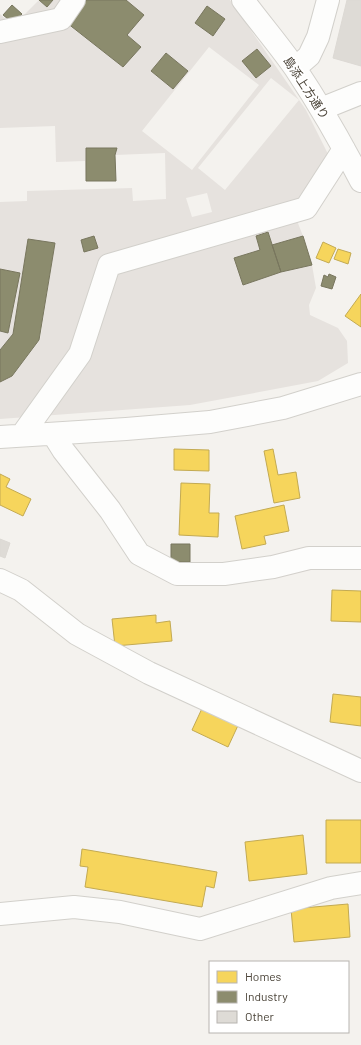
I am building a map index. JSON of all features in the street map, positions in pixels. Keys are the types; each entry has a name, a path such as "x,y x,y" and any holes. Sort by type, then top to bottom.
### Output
{"street":[{"path":"0,32 61,19 74,0"},
{"name":"島添上方通り","path":"243,0 294,68 321,109 361,181"},
{"path":"294,68 309,56 318,37 328,0"},
{"path":"321,109 361,93"},
{"path":"22,435 80,354 109,265 306,208 344,149"},
{"path":"0,437 210,422 283,408 361,384"},
{"path":"53,434 63,450 110,510 139,554 177,574 224,574 273,567 309,558 361,558"},
{"path":"0,580 21,590 77,634 136,666 361,771"},
{"path":"0,914 74,907 120,912 200,929 331,888 361,883"}],"shaded area":[{"path":"39,0 47,7 53,0 86,0 67,24 123,67 141,47 127,35 143,15 126,0 230,0 306,110 329,156 301,198 290,203 303,236 272,245 268,232 256,236 260,250 243,285 281,272 312,264 316,288 309,305 310,315 338,328 347,341 348,363 318,381 190,405 0,419 0,382 12,376 40,340 55,243 13,334 0,350 0,331 8,333 19,273 0,269 0,202 27,201 27,191 132,188 133,201 166,199 165,153 115,155 116,181 86,181 85,161 56,162 55,126 0,128 0,14 13,26","holes":["207,7 225,19 213,35 196,23","209,47 259,85 192,170 142,131","257,49 271,66 256,78 242,61","166,53 188,71 173,89 151,71","271,78 299,100 225,190 198,168","207,193 212,212 192,217 186,198","94,236 98,248 84,252 81,240"]}],"building: Homes":[{"path":"323,242 336,248 329,263 316,258"},
{"path":"338,249 351,253 348,264 334,259"},
{"path":"361,294 361,327 345,316"},
{"path":"174,449 209,450 209,471 174,470"},
{"path":"273,449 278,475 296,472 300,498 274,503 264,451"},
{"path":"0,474 10,479 6,487 31,499 23,516 0,505"},
{"path":"181,483 210,484 209,513 219,513 218,537 179,535"},
{"path":"284,505 289,531 264,536 266,544 242,549 235,516"},
{"path":"332,590 361,591 361,622 331,621"},
{"path":"156,615 156,623 170,621 172,641 115,646 112,619"},
{"path":"333,694 361,697 361,726 330,722"},
{"path":"205,702 241,719 228,747 192,730"},
{"path":"326,820 361,820 361,863 326,863"},
{"path":"303,835 307,874 249,881 245,842"},
{"path":"82,849 217,872 214,888 206,886 202,907 85,887 88,867 80,866"},
{"path":"348,904 350,937 294,942 291,909"}],"building: Industry":[{"path":"39,0 53,0 47,7"},
{"path":"86,0 126,0 144,15 127,35 141,47 123,67 67,23"},
{"path":"12,5 22,14 13,23 3,15"},
{"path":"207,6 225,19 213,36 195,23"},
{"path":"257,49 271,66 256,78 242,61"},
{"path":"166,53 188,71 173,89 151,71"},
{"path":"86,148 117,148 115,155 116,181 86,181"},
{"path":"268,232 281,272 243,285 234,258 260,250 256,236"},
{"path":"94,236 98,248 84,252 81,240"},
{"path":"303,236 312,265 281,272 272,245"},
{"path":"28,239 55,243 39,340 12,376 0,382 0,350 13,334"},
{"path":"0,269 20,273 8,333 0,331"},
{"path":"329,274 336,277 332,289 321,286 324,275 328,277"},
{"path":"171,544 190,544 190,562 171,562"}],"building: Other":[{"path":"347,0 361,0 361,66 333,58"},
{"path":"0,539 10,543 5,558 0,556"}]}
